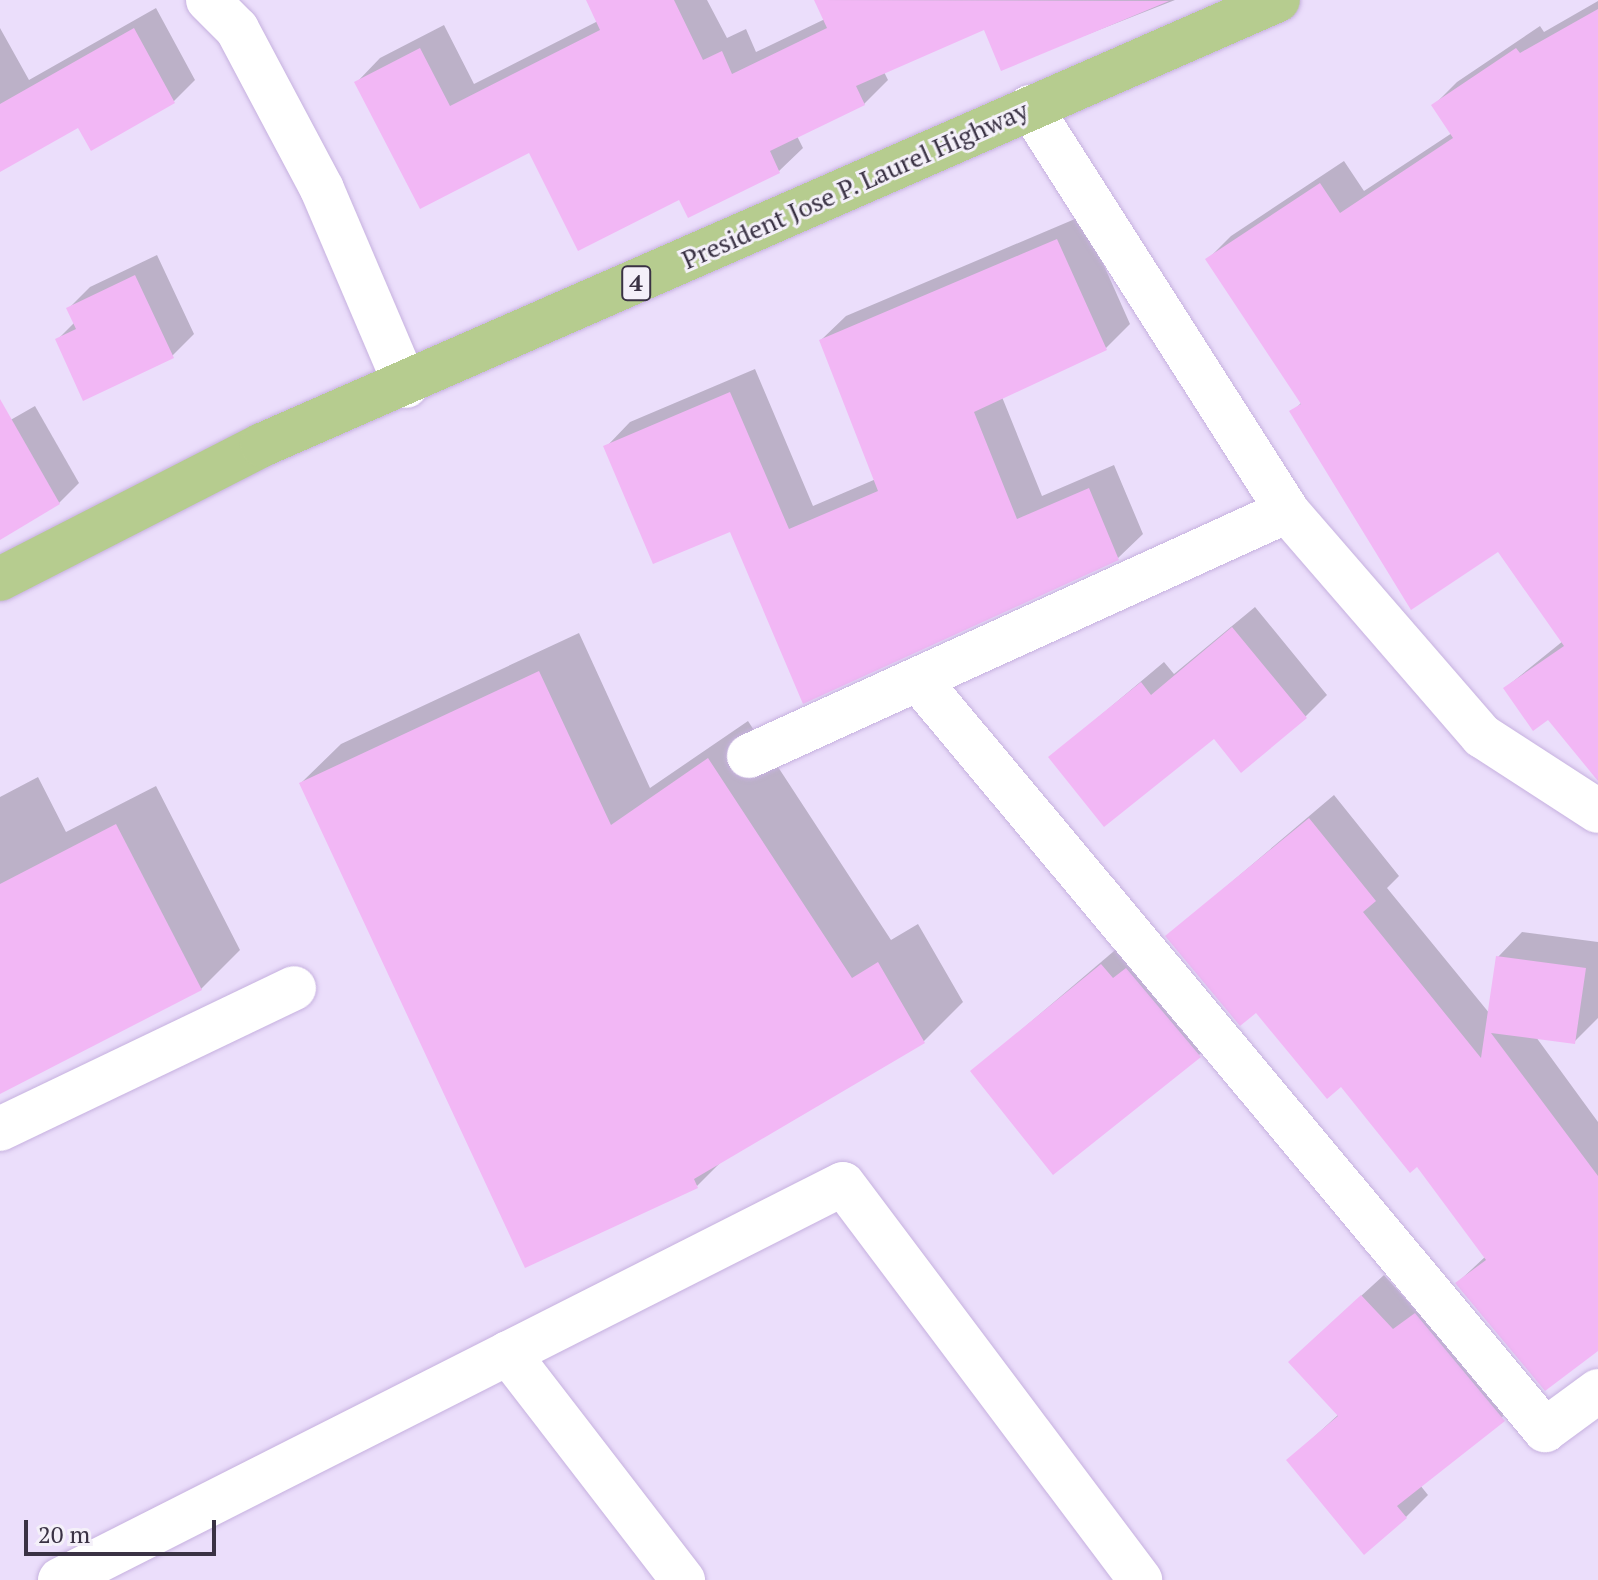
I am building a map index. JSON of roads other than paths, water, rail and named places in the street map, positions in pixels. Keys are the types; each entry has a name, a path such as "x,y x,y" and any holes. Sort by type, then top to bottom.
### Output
{"highway":[{"name":"President Jose P. Laurel Highway","path":"0,579 262,445 406,386 1030,107 1278,0"}],"street":[{"path":"208,0 237,29 322,189 406,386"},
{"path":"1030,107 1287,511 1482,736 1598,811"},
{"path":"749,756 920,682 1287,511"},
{"path":"920,682 1545,1430 1598,1391"},
{"path":"0,1129 294,988"},
{"path":"60,1580 118,1568 508,1353 843,1184 1140,1580"},
{"path":"508,1353 683,1580"}]}
